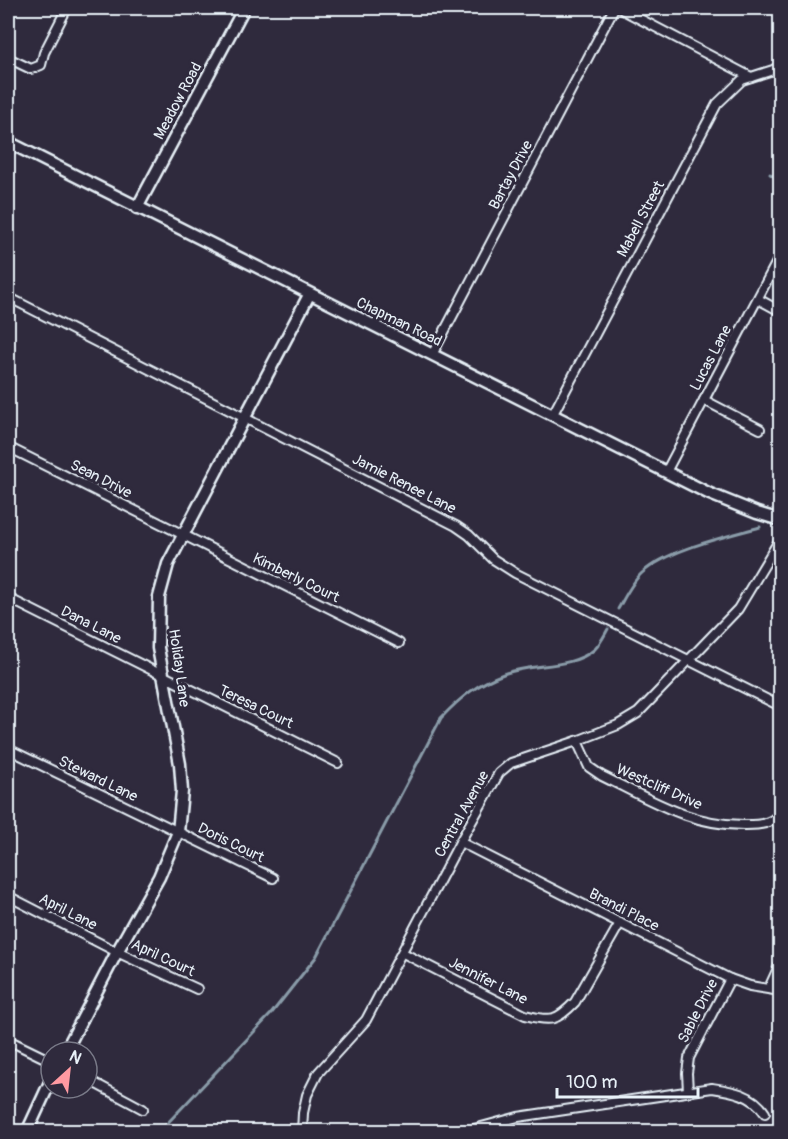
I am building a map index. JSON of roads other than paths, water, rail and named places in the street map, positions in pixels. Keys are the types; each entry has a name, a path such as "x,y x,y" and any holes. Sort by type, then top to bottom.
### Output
{"street":[{"path":"8,58 31,69 40,65 67,8"},
{"name":"Meadow Road","path":"136,208 244,8"},
{"name":"Bartay Drive","path":"432,355 614,8"},
{"path":"619,8 751,77"},
{"name":"Mabell Street","path":"553,414 717,104 742,80 780,66"},
{"name":"Chapman Road","path":"8,142 309,295 553,414 710,494 780,520"},
{"name":"Lucas Lane","path":"666,472 780,256"},
{"name":"Holiday Lane","path":"71,1040 159,877 178,832 182,791 181,773 158,648 159,597 168,564 309,295"},
{"name":"Jamie Renee Lane","path":"8,297 456,526 469,535 493,560 515,573 780,706"},
{"path":"758,299 780,311"},
{"path":"704,400 760,429"},
{"name":"Sean Drive","path":"8,447 182,536"},
{"name":"Kimberly Court","path":"182,536 399,644"},
{"name":"Central Avenue","path":"302,1131 307,1095 318,1073 366,1020 499,773 517,760 577,741 618,725 638,713 738,609 780,539"},
{"name":"Dana Lane","path":"8,598 162,676"},
{"name":"Teresa Court","path":"162,676 338,763"},
{"name":"Westcliff Drive","path":"577,741 590,767 602,776 684,816 709,823 761,825 773,821 780,814"},
{"name":"Steward Lane","path":"8,749 178,832"},
{"name":"Doris Court","path":"178,832 273,878"},
{"name":"Brandi Place","path":"460,842 730,979 750,986 780,991"},
{"name":"April Lane","path":"8,896 117,952"},
{"name":"Jennifer Lane","path":"403,953 525,1015 543,1020 554,1020 575,1002 620,923"},
{"name":"April Court","path":"117,952 197,988"},
{"path":"769,988 780,964"},
{"name":"Sable Drive","path":"688,1091 689,1058 730,979"},
{"path":"8,1040 39,1055"},
{"path":"99,1085 143,1109"},
{"path":"463,1131 518,1117 711,1088 731,1090 759,1103 765,1113"},
{"path":"27,1131 42,1100"}],"waterway":[{"path":"770,174 780,180"},
{"path":"618,609 635,581 653,565 698,545 760,527"},
{"path":"159,1132 271,1014 316,957 441,718 470,691 496,677 517,670 564,663 586,655 597,647 608,629"}]}
